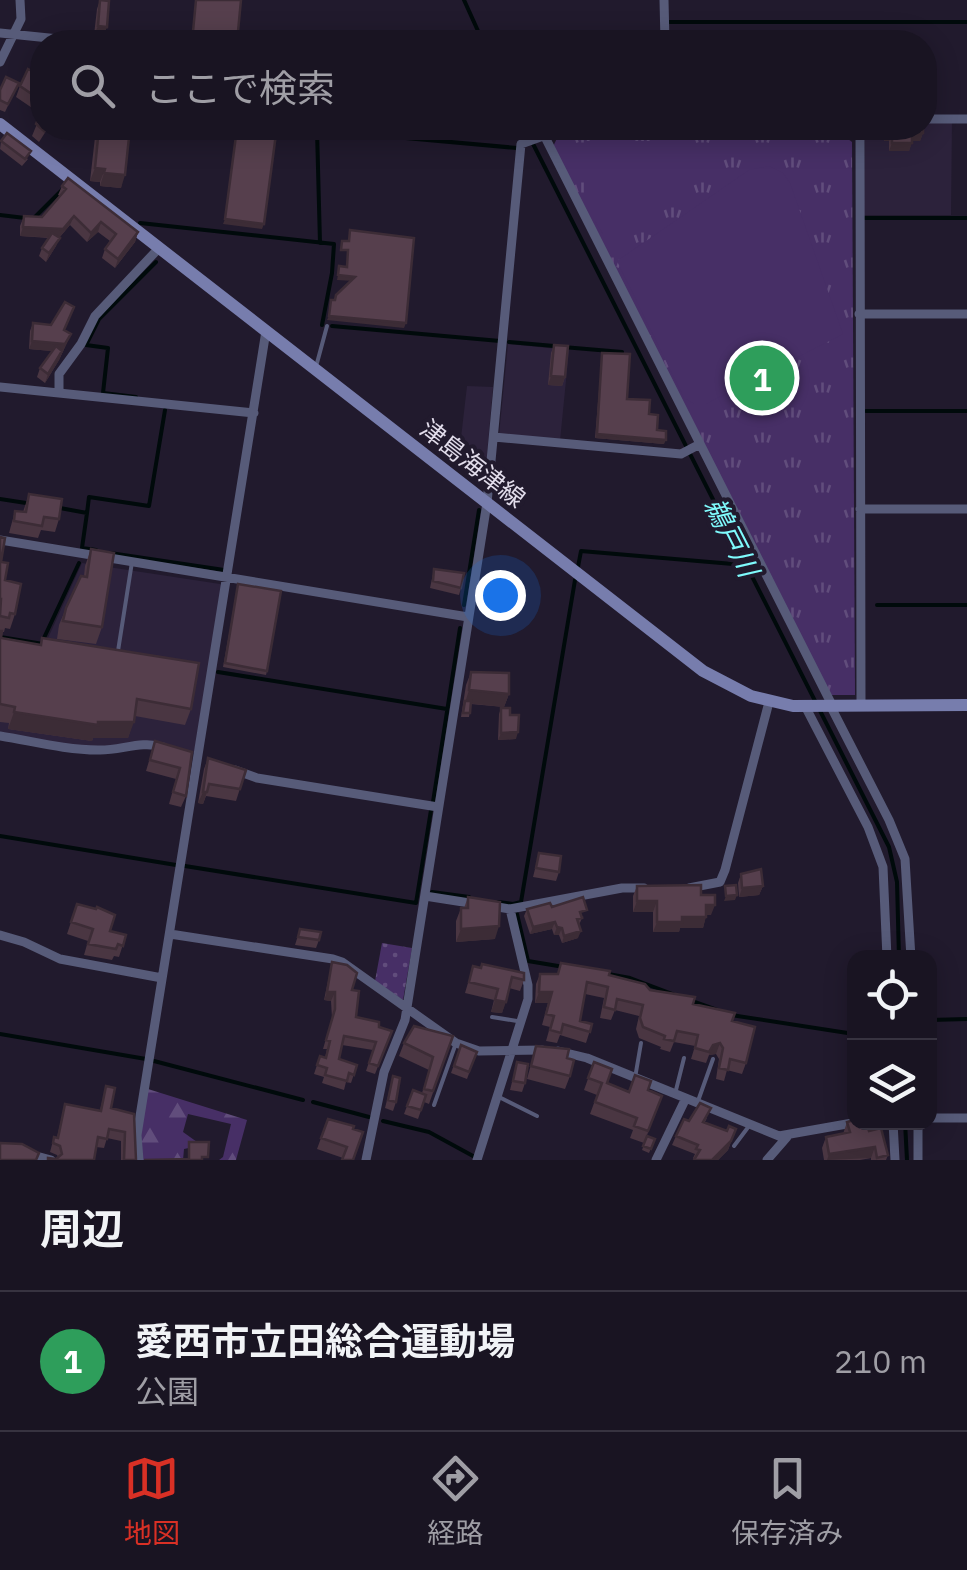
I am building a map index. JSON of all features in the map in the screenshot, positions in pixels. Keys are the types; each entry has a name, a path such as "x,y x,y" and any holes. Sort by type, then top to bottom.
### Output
{"main road":[{"name":"津島海津線","path":"0,124 704,672 769,702 806,706 967,705"}],"street":[{"path":"0,62 21,19 20,0"},
{"path":"664,0 664,30"},
{"path":"0,33 30,36"},
{"path":"937,119 967,119"},
{"path":"366,1160 384,1072 407,1007 425,896 487,504 522,144 531,140"},
{"path":"544,140 890,820 904,859 910,950"},
{"path":"859,140 860,705"},
{"path":"59,392 58,374 81,344 95,316 159,248"},
{"path":"858,314 967,314"},
{"path":"139,1160 138,1136 162,978 266,331"},
{"path":"0,387 254,413"},
{"path":"494,437 682,452 698,445"},
{"path":"860,509 967,509"},
{"path":"0,540 468,617"},
{"path":"674,888 720,882 769,702"},
{"path":"806,706 868,827 883,867 888,950"},
{"path":"0,736 82,750 147,744 169,748"},
{"path":"183,753 213,762"},
{"path":"227,768 257,778 438,807"},
{"path":"425,896 510,909 622,888 657,888"},
{"path":"477,1160 528,999 510,909"},
{"path":"170,934 334,959 456,1043 479,1052 569,1053 787,1137 847,1124"},
{"path":"0,935 60,959 162,978"},
{"path":"656,1160 686,1098"},
{"path":"937,1118 967,1118"},
{"path":"893,1130 895,1160"},
{"path":"918,1130 918,1160"},
{"path":"767,1160 787,1137"},
{"path":"23,1151 51,1160"}],"lane":[{"path":"314,367 321,357 327,326"},
{"path":"116,661 132,562"},
{"path":"492,1017 522,1022"},
{"path":"434,1105 456,1043"},
{"path":"636,1078 640,1043"},
{"path":"675,1094 684,1058"},
{"path":"698,1103 714,1059"},
{"path":"498,1098 537,1116"},
{"path":"734,1146 750,1125"}],"shaded area":[{"path":"952,120 951,215 864,215 865,140 937,140 937,121"},
{"path":"508,344 569,350 560,441 499,435"},
{"path":"467,386 493,387 486,466 459,455"},
{"path":"82,563 220,584 224,589 194,753 150,741 95,748 0,734 0,642 43,649"}],"green space":[{"path":"556,140 852,142 855,695 831,695 553,147"},
{"path":"585,141 683,141 683,204 633,204 633,234 603,234 595,221 595,204 585,204"},
{"path":"769,166 783,173 790,183 843,334 706,404 694,404 684,398 617,261 749,170"},
{"path":"382,943 412,948 403,1000 375,981"},
{"path":"148,1089 247,1120 236,1160 219,1160 231,1124 188,1114 183,1132 198,1146 184,1149 183,1160 141,1160 140,1136"}],"building":[{"path":"100,0 109,1 107,27 98,26"},
{"path":"196,0 241,0 238,30 193,30"},
{"path":"28,69 30,70 30,93 20,86"},
{"path":"6,77 19,83 8,104 0,100"},
{"path":"7,133 31,151 25,159 1,141"},
{"path":"98,140 129,140 125,175 95,168"},
{"path":"235,140 275,140 264,224 225,219"},
{"path":"68,178 138,232 118,259 105,249 116,234 101,222 91,233 74,216 63,229 23,227 24,216 42,217 66,189 62,186"},
{"path":"350,230 414,238 406,323 329,316 331,300 355,277 338,275 339,266 347,267 348,250 341,250 342,241 349,241"},
{"path":"52,233 60,238 49,253 42,248"},
{"path":"65,302 74,307 64,330 71,334 65,344 32,341 33,323 51,325"},
{"path":"554,345 568,346 565,377 551,376"},
{"path":"56,346 62,351 48,374 40,368"},
{"path":"602,353 630,354 627,399 650,400 649,414 658,415 657,430 666,431 666,440 597,434"},
{"path":"770,377 779,393 762,403 753,387"},
{"path":"29,494 62,499 59,519 44,517 42,526 14,521 15,511 26,512"},
{"path":"0,537 5,538 1,562 8,563 5,580 21,584 15,614 10,613 9,618 0,616"},
{"path":"91,549 114,553 102,627 63,621 81,576 87,577"},
{"path":"434,569 464,573 461,588 433,581"},
{"path":"238,584 281,591 267,671 225,663"},
{"path":"0,631 1,638 41,645 42,638 199,663 191,709 137,699 134,722 98,725 14,712 15,707 0,704"},
{"path":"471,672 509,673 509,694 469,690"},
{"path":"465,701 471,701 470,713 463,713"},
{"path":"501,708 510,708 510,715 519,715 518,732 501,733"},
{"path":"155,741 192,752 186,796 173,792 180,768 150,760"},
{"path":"208,758 246,770 240,789 209,784 207,792 203,792"},
{"path":"539,853 561,856 559,872 536,868"},
{"path":"761,869 763,886 742,888 741,874"},
{"path":"701,885 701,895 715,895 715,905 706,905 706,917 657,922 657,901 637,901 637,886"},
{"path":"736,885 737,895 726,896 725,886"},
{"path":"468,897 500,902 499,926 461,929 461,908 468,908"},
{"path":"583,897 587,910 580,912 582,918 577,919 581,931 564,936 555,922 533,927 527,909 550,903 552,907"},
{"path":"77,904 115,915 110,931 126,935 123,946 118,944 116,949 88,944 93,929 71,922"},
{"path":"300,929 321,932 319,940 298,937"},
{"path":"332,962 347,965 357,973 352,990 359,991 356,1017 379,1022 379,1027 392,1031 378,1066 369,1063 376,1042 344,1036 339,1059 357,1065 347,1081 325,1075 327,1068 317,1065 320,1056 326,1058 330,1041 326,1040 335,1009 335,992 327,992"},
{"path":"561,963 610,971 609,975 645,984 650,990 695,997 693,1004 735,1013 732,1021 755,1027 746,1063 730,1059 728,1070 719,1068 723,1048 720,1043 709,1052 695,1048 698,1035 677,1031 674,1041 664,1039 665,1036 643,1027 643,1005 617,999 615,1010 604,1007 608,987 587,982 580,1021 592,1024 590,1032 563,1024 561,1033 550,1030 554,1016 546,1014 552,992 539,992 540,974 558,974"},
{"path":"482,964 524,973 524,980 512,977 506,1002 495,1000 498,989 469,982 473,966 481,968"},
{"path":"414,1026 453,1036 433,1091 424,1089 433,1057 404,1043"},
{"path":"461,1045 477,1052 469,1072 454,1066"},
{"path":"536,1046 569,1049 567,1058 574,1060 570,1076 531,1066"},
{"path":"517,1062 528,1064 525,1083 513,1081"},
{"path":"594,1062 612,1069 607,1083 629,1092 635,1075 651,1081 648,1090 662,1096 648,1131 634,1126 637,1118 595,1102 602,1083 588,1078"},
{"path":"393,1076 400,1078 396,1102 388,1100"},
{"path":"106,1086 115,1088 111,1108 134,1114 136,1160 124,1160 125,1132 109,1129 107,1139 98,1137 94,1160 48,1160 62,1154 60,1146 53,1143 54,1137 58,1138 65,1104 101,1111"},
{"path":"413,1090 426,1095 421,1110 407,1106"},
{"path":"700,1103 711,1108 703,1122 727,1131 729,1126 736,1129 714,1160 694,1160 700,1150 696,1149 698,1145 676,1136 684,1119 689,1121"},
{"path":"328,1119 363,1132 353,1160 342,1160 347,1147 321,1138"},
{"path":"882,1130 888,1155 877,1158 875,1147 829,1154 826,1137"},
{"path":"647,1136 655,1139 651,1149 643,1146"},
{"path":"189,1142 209,1142 208,1157 202,1160 144,1160 189,1159"},
{"path":"0,1143 22,1144 39,1153 36,1160 0,1160"}],"waterway":[{"name":"鵜戸川","path":"464,0 478,30"},
{"path":"669,22 967,22"},
{"path":"317,140 320,243"},
{"path":"428,140 517,148"},
{"name":"鵜戸川","path":"531,140 889,847 897,882 899,950"},
{"path":"34,218 62,190"},
{"path":"0,215 25,218"},
{"path":"865,218 967,218"},
{"path":"140,223 334,244 322,325"},
{"path":"136,397 103,393 108,348 86,345 99,319 156,262"},
{"path":"332,326 500,341"},
{"path":"509,342 554,346"},
{"path":"563,347 622,352"},
{"path":"60,508 87,513 89,497 149,506 165,410"},
{"path":"866,411 967,411"},
{"path":"0,499 26,503"},
{"path":"464,605 479,510"},
{"path":"87,513 82,548 96,550"},
{"path":"578,567 581,551 733,564"},
{"path":"110,553 224,570"},
{"path":"43,640 79,563"},
{"path":"498,902 521,902 575,580"},
{"path":"877,605 967,605"},
{"path":"433,802 460,628"},
{"path":"0,637 43,644"},
{"path":"218,672 447,709"},
{"path":"185,866 416,903 431,810"},
{"path":"0,836 176,865"},
{"path":"432,892 469,897"},
{"path":"517,914 528,961 564,967"},
{"path":"608,974 675,995"},
{"path":"689,1000 717,1010"},
{"path":"731,1015 847,1033"},
{"path":"937,1020 967,1019"},
{"path":"0,1034 146,1059"},
{"path":"154,1061 303,1100"},
{"path":"313,1102 369,1117"},
{"path":"383,1121 429,1132 473,1156"},
{"name":"鵜戸川","path":"905,1130 907,1160"}],"place":[{"name":"愛西市立田総合運動場","path":"762,378"}]}
